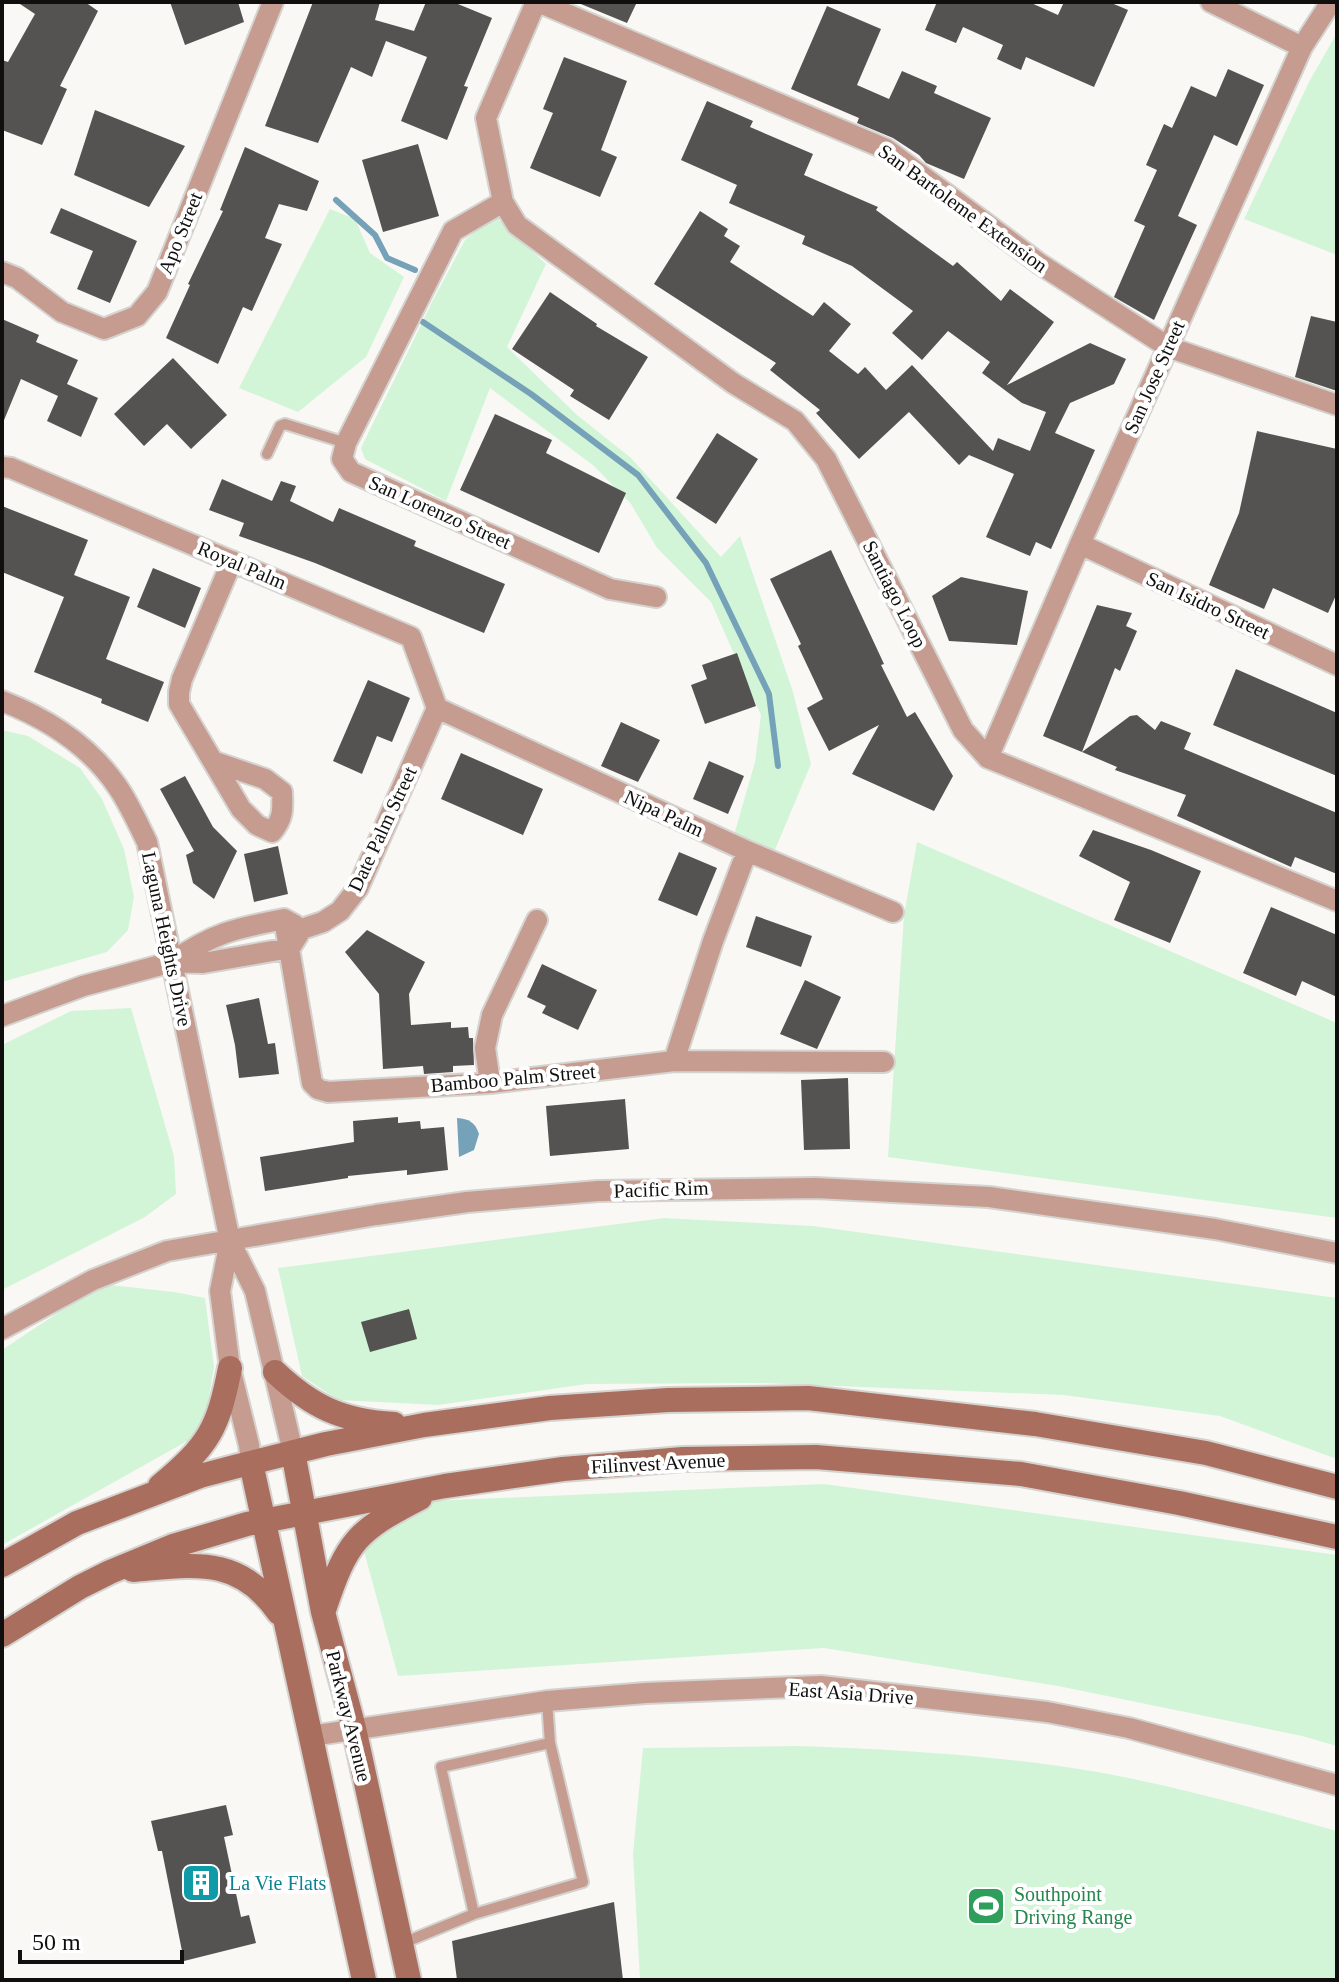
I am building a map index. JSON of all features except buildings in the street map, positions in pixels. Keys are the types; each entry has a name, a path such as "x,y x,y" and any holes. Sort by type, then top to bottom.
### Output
{"main road":[{"path":"148,1496 210,1436 222,1409 230,1368"},
{"path":"275,1372 301,1397 327,1410 372,1422 424,1425"},
{"path":"2,1565 77,1523 200,1476 293,1452 424,1425 550,1408 668,1400 808,1398 1035,1424 1206,1453 1337,1487"},
{"name":"Parkway Avenue","path":"293,1452 323,1612 354,1728 409,1980"},
{"name":"Filinvest Avenue","path":"2,1635 110,1572 173,1546 263,1520 445,1486 563,1469 683,1459 816,1457 1021,1474 1179,1503 1337,1537"},
{"name":"Parkway Avenue","path":"251,1463 364,1980"},
{"path":"323,1612 341,1562 352,1544 388,1514 445,1486"},
{"path":"110,1572 195,1566 230,1572 255,1584 285,1622"}],"street":[{"name":"Apo Street","path":"2,272 17,278 62,312 104,329 137,316 157,292 273,2"},
{"path":"346,443 453,231 503,202 486,118 537,2"},
{"name":"San Bartoleme Extension","path":"537,2 886,149 1040,264 1168,347 1337,405"},
{"path":"1211,2 1302,47"},
{"name":"San Jose Street","path":"988,758 1302,47 1331,2"},
{"name":"Santiago Loop","path":"503,202 517,225 733,383 795,421 826,459 963,730 988,758 1337,901"},
{"name":"San Lorenzo Street","path":"346,443 342,459 351,472 610,589 656,597"},
{"name":"Royal Palm","path":"2,467 11,468 411,637 437,708"},
{"name":"San Isidro Street","path":"1080,544 1337,665"},
{"path":"215,762 179,704 179,692 232,561"},
{"name":"Laguna Heights Drive","path":"2,701 32,713 68,735 95,759 118,787 147,842 230,1241 255,1291 293,1452"},
{"name":"Nipa Palm","path":"437,708 747,851 893,912"},
{"name":"Date Palm Street","path":"302,929 323,922 340,911 358,888 437,708"},
{"path":"674,1061 713,941 747,851"},
{"path":"2,1016 83,986 172,962 203,963 290,948 302,929 284,919 227,930 199,942 172,962"},
{"name":"Bamboo Palm Street","path":"284,919 312,1083 328,1092 490,1083 674,1061 884,1062"},
{"path":"490,1083 485,1048 492,1015 537,920"},
{"name":"Pacific Rim","path":"2,1329 93,1280 167,1251 467,1202 598,1191 801,1188 989,1197 1201,1226 1337,1253"},
{"name":"Laguna Heights Drive","path":"230,1241 220,1291 230,1368 251,1463"},
{"name":"East Asia Drive","path":"311,1736 547,1701 646,1693 821,1686 1047,1712 1129,1728 1337,1785"}],"lane":[{"path":"267,454 280,426 285,424 346,443"},
{"path":"402,1943 474,1914 583,1882 550,1743 547,1701"},
{"path":"474,1914 441,1767 550,1743"}],"green space":[{"path":"1337,33 1337,255 1244,219 1310,80"},
{"path":"330,209 355,219 370,253 404,277 366,357 298,412 239,388"},
{"path":"496,217 546,264 507,347 577,415 631,458 721,557 740,536 793,692 811,764 774,852 734,835 755,762 761,715 711,602 657,548 631,504 594,466 490,388 446,501 365,459 361,448 465,240"},
{"path":"2,730 28,736 80,768 102,799 124,849 134,897 128,930 107,952 2,982"},
{"path":"917,842 1337,1023 1337,1218 888,1157 904,915"},
{"path":"131,1008 174,1156 176,1194 145,1217 2,1290 2,1045 71,1011"},
{"path":"664,1218 813,1226 1337,1298 1337,1459 1220,1416 1064,1395 760,1383 587,1384 438,1405 338,1400 302,1376 278,1268"},
{"path":"101,1284 205,1298 214,1367 204,1426 189,1440 2,1545 2,1350"},
{"path":"824,1484 1337,1555 1337,1746 1302,1736 1058,1686 824,1648 398,1676 362,1544 430,1501"},
{"name":"Southpoint Driving Range","path":"799,1746 961,1755 1094,1772 1199,1794 1337,1831 1337,1980 640,1980 633,1854 643,1748"}],"water":[{"path":"457,1118 471,1122 479,1134 474,1150 459,1157"}],"waterway":[{"path":"336,200 375,235 387,258 415,270"},
{"path":"423,322 531,394 638,475 706,563 769,694 778,766"}],"place":[{"name":"La Vie Flats","path":"201,1883"},
{"name":"Southpoint Driving Range","path":"986,1906"}]}
